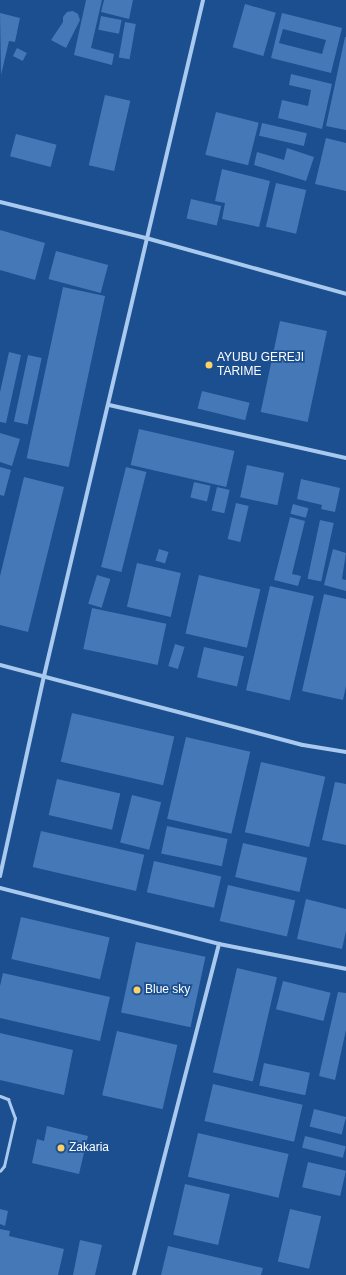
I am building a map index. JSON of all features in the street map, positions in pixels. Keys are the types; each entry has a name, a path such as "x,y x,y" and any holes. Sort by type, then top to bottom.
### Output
{"street":[{"path":"0,876 44,676 203,0"},
{"path":"0,202 146,238 346,294"},
{"path":"109,404 346,458"},
{"path":"0,665 303,745 346,752"},
{"path":"0,888 219,944 346,969"},
{"path":"134,1275 219,944"}],"lane":[{"path":"0,1096 8,1099 15,1118 4,1166 0,1170"}],"building":[{"path":"86,0 102,0 91,48 114,54 112,65 74,55"},
{"path":"104,0 133,0 129,19 101,12"},
{"path":"245,4 276,13 263,56 233,47"},
{"path":"73,11 78,14 80,20 66,48 51,40 63,22 63,17 67,12"},
{"path":"0,13 20,18 15,42 9,41 1,75"},
{"path":"282,13 342,28 331,73 271,58","holes":["283,29 326,40 322,54 279,43"]},
{"path":"101,16 122,20 119,34 98,30"},
{"path":"125,22 136,24 130,59 119,57"},
{"path":"346,37 346,130 326,126"},
{"path":"17,48 27,53 23,61 13,56"},
{"path":"291,74 332,84 322,129 278,118 282,100 308,106 311,90 289,85"},
{"path":"105,95 130,101 114,171 89,165"},
{"path":"216,112 259,123 248,165 205,155"},
{"path":"262,123 307,133 304,146 259,136"},
{"path":"16,134 57,145 51,167 10,156"},
{"path":"326,138 346,143 346,191 315,184"},
{"path":"287,148 314,157 306,181 254,165 257,152 284,160"},
{"path":"222,169 270,181 259,227 222,219 225,203 215,201"},
{"path":"276,183 306,190 296,234 266,227"},
{"path":"191,199 221,206 217,225 187,218"},
{"path":"0,230 45,243 35,280 0,270"},
{"path":"56,251 108,265 101,293 48,279"},
{"path":"63,287 105,296 69,467 27,458"},
{"path":"280,321 327,331 308,422 261,412"},
{"path":"9,352 21,355 6,423 0,422 0,392"},
{"path":"28,355 42,358 28,424 14,422"},
{"path":"202,391 250,403 245,420 198,408"},
{"path":"139,429 234,451 226,487 131,465"},
{"path":"0,433 20,439 12,466 0,462"},
{"path":"247,465 284,473 277,505 240,497"},
{"path":"0,467 11,470 4,496 0,495"},
{"path":"126,467 146,472 121,572 101,567"},
{"path":"24,477 64,487 28,632 0,625 0,576"},
{"path":"301,479 340,488 335,512 321,509 322,505 297,499"},
{"path":"194,482 211,486 207,501 190,498"},
{"path":"217,487 230,490 224,513 212,510"},
{"path":"236,503 249,506 240,542 228,539"},
{"path":"293,504 308,508 306,518 290,514"},
{"path":"290,517 305,521 292,574 301,576 298,586 274,580"},
{"path":"320,520 334,523 321,582 308,579"},
{"path":"159,549 169,552 165,563 155,560"},
{"path":"333,549 346,553 342,579 346,580 346,591 324,585"},
{"path":"137,563 181,573 171,617 127,607"},
{"path":"97,575 110,579 102,608 88,604"},
{"path":"199,575 260,589 247,648 186,633"},
{"path":"270,586 314,596 290,700 246,690"},
{"path":"324,594 346,599 346,686 343,700 302,691"},
{"path":"92,608 166,624 158,665 83,649"},
{"path":"175,644 185,647 178,669 168,666"},
{"path":"204,647 244,656 237,686 197,677"},
{"path":"72,713 174,737 163,785 61,762"},
{"path":"186,737 250,752 231,834 167,819"},
{"path":"261,762 325,777 309,847 245,832"},
{"path":"57,779 120,794 112,830 49,815"},
{"path":"335,782 346,784 346,845 322,840"},
{"path":"132,795 161,802 149,850 120,843"},
{"path":"167,826 228,839 222,866 161,853"},
{"path":"41,831 144,855 136,891 33,867"},
{"path":"243,843 307,858 299,892 235,877"},
{"path":"154,861 221,877 214,908 147,892"},
{"path":"228,885 295,901 287,937 220,921"},
{"path":"306,899 346,909 346,931 342,949 297,939"},
{"path":"21,917 110,937 100,979 11,959"},
{"path":"136,942 205,957 190,1027 121,1012"},
{"path":"237,968 277,977 253,1081 213,1072"},
{"path":"3,973 110,997 100,1041 0,1018 0,986"},
{"path":"283,981 331,993 324,1021 276,1009"},
{"path":"338,992 346,993 346,1030 335,1080 319,1076"},
{"path":"117,1031 177,1045 163,1109 102,1095"},
{"path":"0,1033 73,1050 64,1095 0,1080"},
{"path":"264,1063 310,1073 305,1095 259,1085"},
{"path":"213,1084 303,1105 294,1142 204,1121"},
{"path":"314,1109 346,1117 342,1134 310,1126"},
{"path":"47,1126 88,1136 79,1174 32,1163 37,1139 44,1141"},
{"path":"198,1133 289,1154 278,1198 188,1177"},
{"path":"305,1136 346,1146 343,1158 302,1148"},
{"path":"308,1162 346,1171 340,1196 302,1187"},
{"path":"185,1184 230,1194 218,1245 173,1235"},
{"path":"0,1209 8,1211 5,1226 0,1224"},
{"path":"290,1209 321,1216 309,1269 278,1262"},
{"path":"0,1229 10,1231 9,1236 64,1249 58,1275 0,1275"},
{"path":"80,1240 102,1245 95,1275 73,1275"},
{"path":"168,1246 263,1268 261,1275 161,1275"}],"place":[{"name":"AYUBU GEREJI TARIME","path":"209,365"},
{"name":"Blue sky","path":"137,990"},
{"name":"Zakaria","path":"61,1148"}]}
